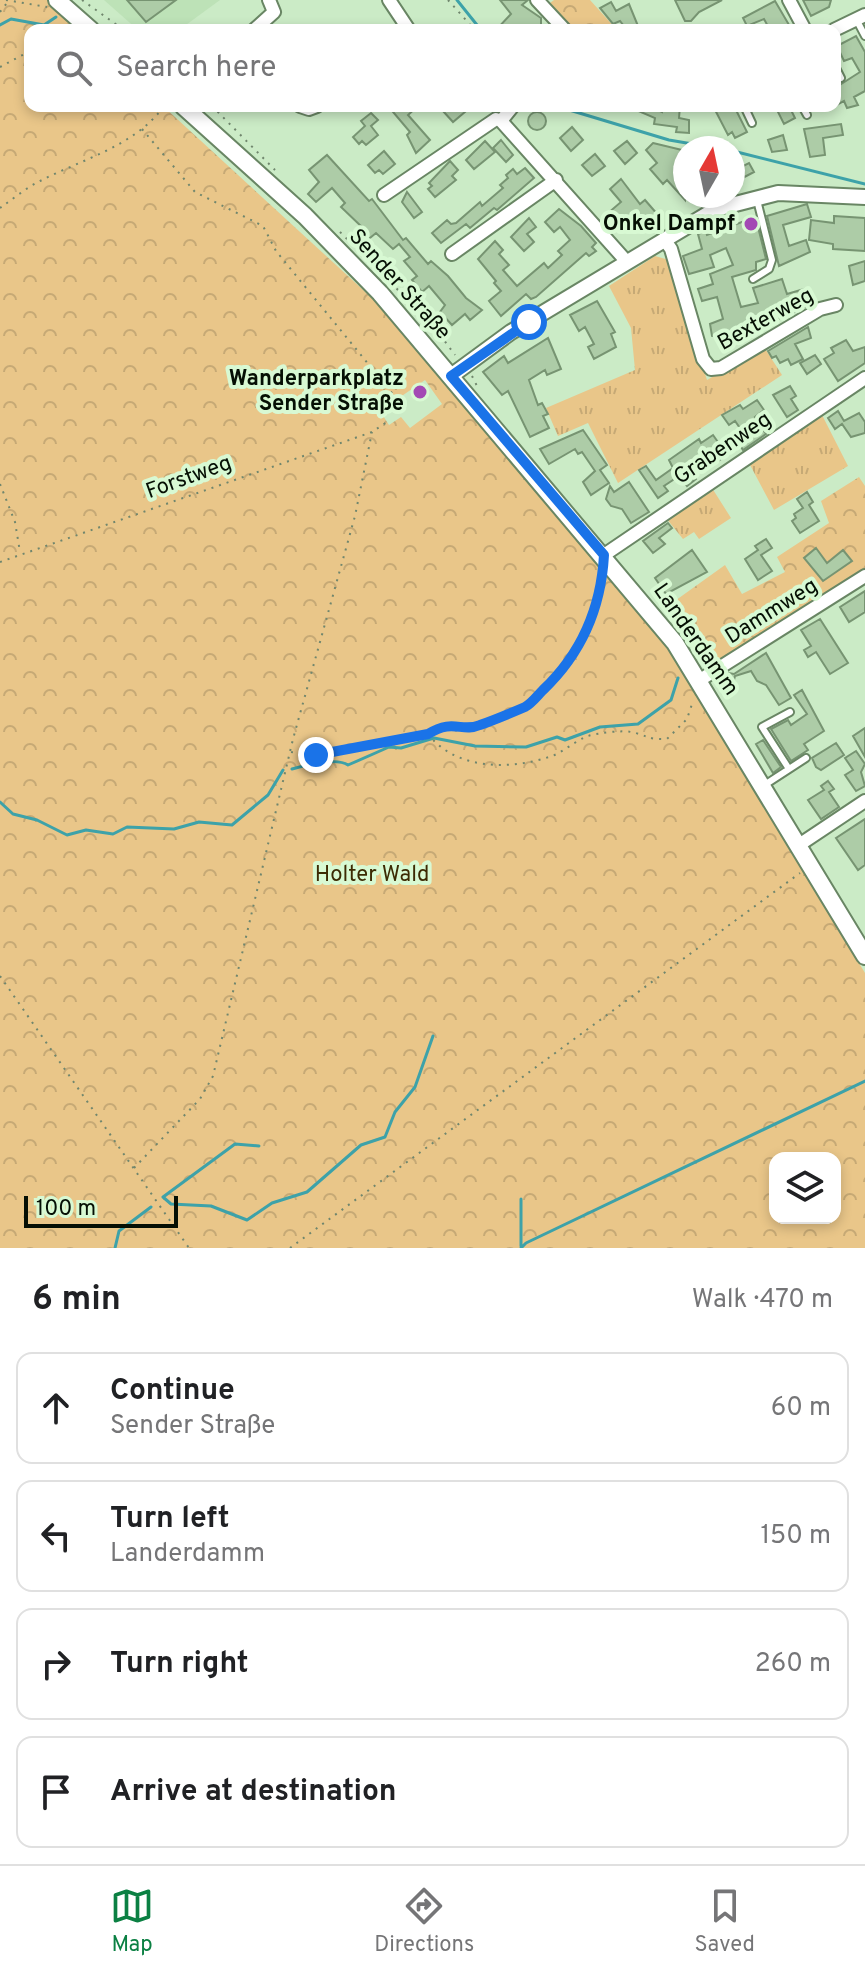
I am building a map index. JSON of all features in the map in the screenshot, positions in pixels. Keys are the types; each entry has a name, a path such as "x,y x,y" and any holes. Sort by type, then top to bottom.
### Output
{"main road":[{"path":"73,5 87,24"},
{"name":"Sender Straße","path":"190,112 305,216 380,293 451,376"},
{"name":"Landerdamm","path":"451,376 675,643 865,956"}],"street":[{"path":"261,24 274,12 269,0"},
{"path":"389,0 405,24"},
{"path":"537,0 559,24"},
{"path":"789,0 802,24"},
{"path":"841,27 861,17"},
{"path":"501,121 508,112"},
{"path":"384,195 490,121 501,121 627,262"},
{"path":"452,254 556,180"},
{"path":"451,376 511,332 716,209 756,197 805,192 865,197"},
{"name":"Bexterweg","path":"664,239 671,249 703,359 711,369 721,368 820,309 836,305"},
{"name":"Grabenweg","path":"604,555 865,378"},
{"name":"Dammweg","path":"700,680 865,576"},
{"path":"799,845 865,801"}],"lane":[{"path":"861,17 865,36"},
{"path":"747,112 752,123"},
{"path":"753,279 769,269 772,260 756,197"},
{"path":"789,769 762,727 790,712"},
{"path":"763,786 806,758"}],"path":[{"path":"448,0 470,24"},
{"path":"0,12 7,1 49,7 73,5 112,24"},
{"path":"0,67 24,54"},
{"path":"0,208 38,181 122,143 158,112"},
{"path":"142,129 195,192 263,226 276,251 405,409"},
{"name":"Forstweg","path":"0,562 372,432 387,422"},
{"path":"134,1168 200,1099 213,1076 291,752 355,516 372,432"},
{"path":"0,484 15,522 21,554"},
{"path":"291,752 316,755 429,735 443,725 477,727 498,715 527,706 560,674 584,640 594,615 604,555"},
{"path":"429,735 434,742 468,760 502,767 551,757 588,736 631,731 648,740 667,739 687,719 700,680"},
{"path":"290,1248 811,865"},
{"path":"0,976 189,1248"}],"shaded area":[{"path":"104,0 220,0 187,24 131,24"}],"green space":[{"name":"Holter Wald","path":"0,0 48,0 74,24 24,24 24,112 170,112 373,299 666,644 865,973 865,1248 0,1248","holes":["425,380 442,404 410,428 401,417 389,425 380,411"]},
{"path":"554,0 590,0 612,24 569,24 550,3"},
{"path":"655,256 669,260 707,380 764,347 782,375 618,483 588,423 558,436 546,408 635,370 631,328 609,286"},
{"path":"822,415 848,466 774,510 749,463"},
{"path":"859,477 865,486 865,569 728,658 707,657 691,645 665,608 725,565 742,594 785,572 777,557 829,523 821,501"},
{"path":"712,488 731,518 699,539 694,532 683,539 666,518"}],"building":[{"path":"127,0 176,0 146,22"},
{"path":"500,0 528,0 522,5 541,18 541,24 502,24 511,14"},
{"path":"675,0 722,0 699,12 691,21 685,21"},
{"path":"803,0 831,0 829,7 811,16"},
{"path":"775,1 788,24 767,24 764,19 746,24 743,18"},
{"path":"611,2 616,11 629,4 637,24 622,24 620,21 613,24 600,8"},
{"path":"856,36 865,52 865,91 854,97 858,105 847,108 844,101 841,103 841,84 860,72 852,58 844,61 841,44"},
{"path":"393,112 411,112 408,115 430,140 416,153 407,135 410,132"},
{"path":"444,112 465,112 453,122"},
{"path":"533,112 541,112 546,121 544,128 533,130 528,125 528,117"},
{"path":"641,112 680,112 679,118 689,120 689,133 676,132 677,127 654,124 655,118"},
{"path":"716,112 737,112 747,132 734,136 732,132 728,135"},
{"path":"778,112 792,112 795,118 784,124"},
{"path":"371,113 378,120 371,126 378,135 366,145 362,141 359,144 353,137 365,126 361,121"},
{"path":"841,124 843,135 823,138 825,155 810,157 804,129"},
{"path":"572,127 583,140 571,151 560,138"},
{"path":"783,135 787,150 772,152 768,140"},
{"path":"501,140 513,155 506,162 493,148"},
{"path":"485,141 495,152 474,169 466,160"},
{"path":"627,141 637,153 625,164 614,151"},
{"path":"653,143 673,148 673,187 667,180 663,184 650,169 657,163 646,150"},
{"path":"384,151 395,164 383,174 379,170 375,173 368,165"},
{"path":"595,154 605,166 592,176 582,165"},
{"path":"327,155 369,201 372,199 403,240 406,238 428,264 431,261 466,298 482,310 470,320 465,314 452,325 440,312 445,305 429,286 422,292 412,280 417,276 404,261 410,257 399,244 393,249 376,233 360,246 353,238 364,229 341,207 345,203 332,188 316,202 308,194 319,182 309,170"},
{"path":"450,161 458,170 452,176 456,180 435,197 428,189 432,186 429,183"},
{"path":"749,163 754,172 745,177 745,165"},
{"path":"525,168 534,178 497,210 494,208 470,228 466,224 441,243 432,233 447,220 451,224 456,223 480,202 482,206 503,188 500,185 508,178 506,175 513,169 517,174"},
{"path":"621,179 640,204 645,200 658,215 647,224 636,212 619,227 607,214 621,202 610,189"},
{"path":"407,192 422,212 414,218 402,202"},
{"path":"807,204 811,217 783,225 789,246 806,240 810,252 779,266 767,216"},
{"path":"559,209 596,243 592,247 596,251 589,256 586,253 536,297 531,299 526,294 501,316 489,301 501,291 478,259 495,241 503,250 499,254 509,265 503,270 517,286 544,263 548,268 562,255 558,251 570,240 560,227 554,232 545,222"},
{"path":"834,216 865,218 865,251 833,249 833,244 809,240 811,220 834,223"},
{"path":"529,218 536,227 527,234 534,242 524,251 511,237"},
{"path":"756,219 766,259 756,262 756,270 732,277 741,307 758,303 753,288 782,279 787,294 804,289 809,305 784,317 732,333 734,339 719,343 718,337 712,336 710,324 723,319 717,297 702,301 698,289 713,284 710,274 733,265 726,248 710,255 714,267 689,274 683,256 702,249 698,234 706,231 707,235"},
{"path":"865,261 865,281 853,285 849,266"},
{"path":"597,301 615,332 611,334 616,347 594,359 588,347 594,344 585,327 579,331 570,315"},
{"path":"808,327 811,338 795,344 803,359 791,365 788,359 780,363 776,356 772,358 768,351"},
{"path":"548,338 561,369 547,375 545,370 529,380 538,405 542,403 548,414 543,416 549,428 530,437 508,391 502,395 483,372 504,356 508,363"},
{"path":"846,340 853,351 865,347 865,363 838,381 824,359 834,353 831,348"},
{"path":"815,355 821,364 807,374 800,363"},
{"path":"790,386 796,396 791,399 798,410 787,417 773,395"},
{"path":"757,400 764,410 755,417 766,434 743,450 736,439 744,434 735,421 729,425 722,415 740,405 743,409"},
{"path":"838,411 844,421 859,413 865,422 865,433 851,437 842,424 835,429 828,418"},
{"path":"583,430 607,465 600,470 609,483 591,495 583,482 595,471 582,452 578,454 575,449 549,464 540,449"},
{"path":"713,435 727,455 715,463 709,454 689,467 696,479 687,486 679,476 664,486 668,491 658,498 639,470 646,466 656,480 673,468 669,460 699,439 701,443"},
{"path":"629,482 649,512 631,523 622,509 611,506 606,499 610,486 614,492"},
{"path":"807,492 813,502 809,505 819,521 800,533 792,521 796,518 794,514 803,508 797,499"},
{"path":"668,523 672,528 659,538 665,544 653,553 643,541"},
{"path":"766,539 772,548 761,555 772,571 758,580 745,559 758,550 755,546"},
{"path":"816,548 827,563 843,550 852,561 823,581 804,558"},
{"path":"692,550 707,572 666,594 655,578"},
{"path":"865,591 865,612 849,622 840,607"},
{"path":"820,619 848,663 830,674 816,652 808,657 804,650 811,646 801,630"},
{"path":"766,653 791,698 779,705 766,685 757,681 751,671 735,676 733,684 725,682 728,673 734,674"},
{"path":"802,690 824,731 804,744 808,750 791,761 771,729 788,720 791,725 807,714 794,695"},
{"path":"865,728 865,757 853,736"},
{"path":"763,740 781,767 773,773 756,744"},
{"path":"836,743 844,755 821,770 816,767 812,758"},
{"path":"856,751 865,764 861,772 865,786 856,791 845,775 853,770 845,758"},
{"path":"828,781 834,789 829,792 839,807 821,819 808,800 824,790 821,786"},
{"path":"865,819 865,865 858,870 836,838"}],"waterway":[{"path":"457,0 476,24"},
{"path":"46,24 56,17"},
{"path":"0,25 11,19 38,24"},
{"path":"576,112 673,141"},
{"path":"745,154 865,184"},
{"path":"292,769 329,762 348,765 389,747 401,748 434,738 475,746 526,747 557,737 565,740 600,727 638,724 671,700 678,678"},
{"path":"0,802 13,814 37,820 67,835 86,830 113,834 127,827 174,829 199,822 232,825 268,795 283,770"},
{"path":"259,1146 235,1144 163,1197 171,1204 211,1206 247,1220 272,1203 307,1192 361,1145 385,1137 395,1112 415,1087 433,1036"},
{"path":"521,1248 865,1081"},
{"path":"521,1199 521,1246"},
{"path":"115,1248 119,1231 151,1207"}],"place":[{"name":"Onkel Dampf","path":"751,224"},
{"name":"Wanderparkplatz Sender Straße","path":"420,392"}],"route":[{"path":"316,755 428,734 443,725 477,727 498,715 527,706 560,674 584,640 603,577 604,555 451,376 529,322"}]}
